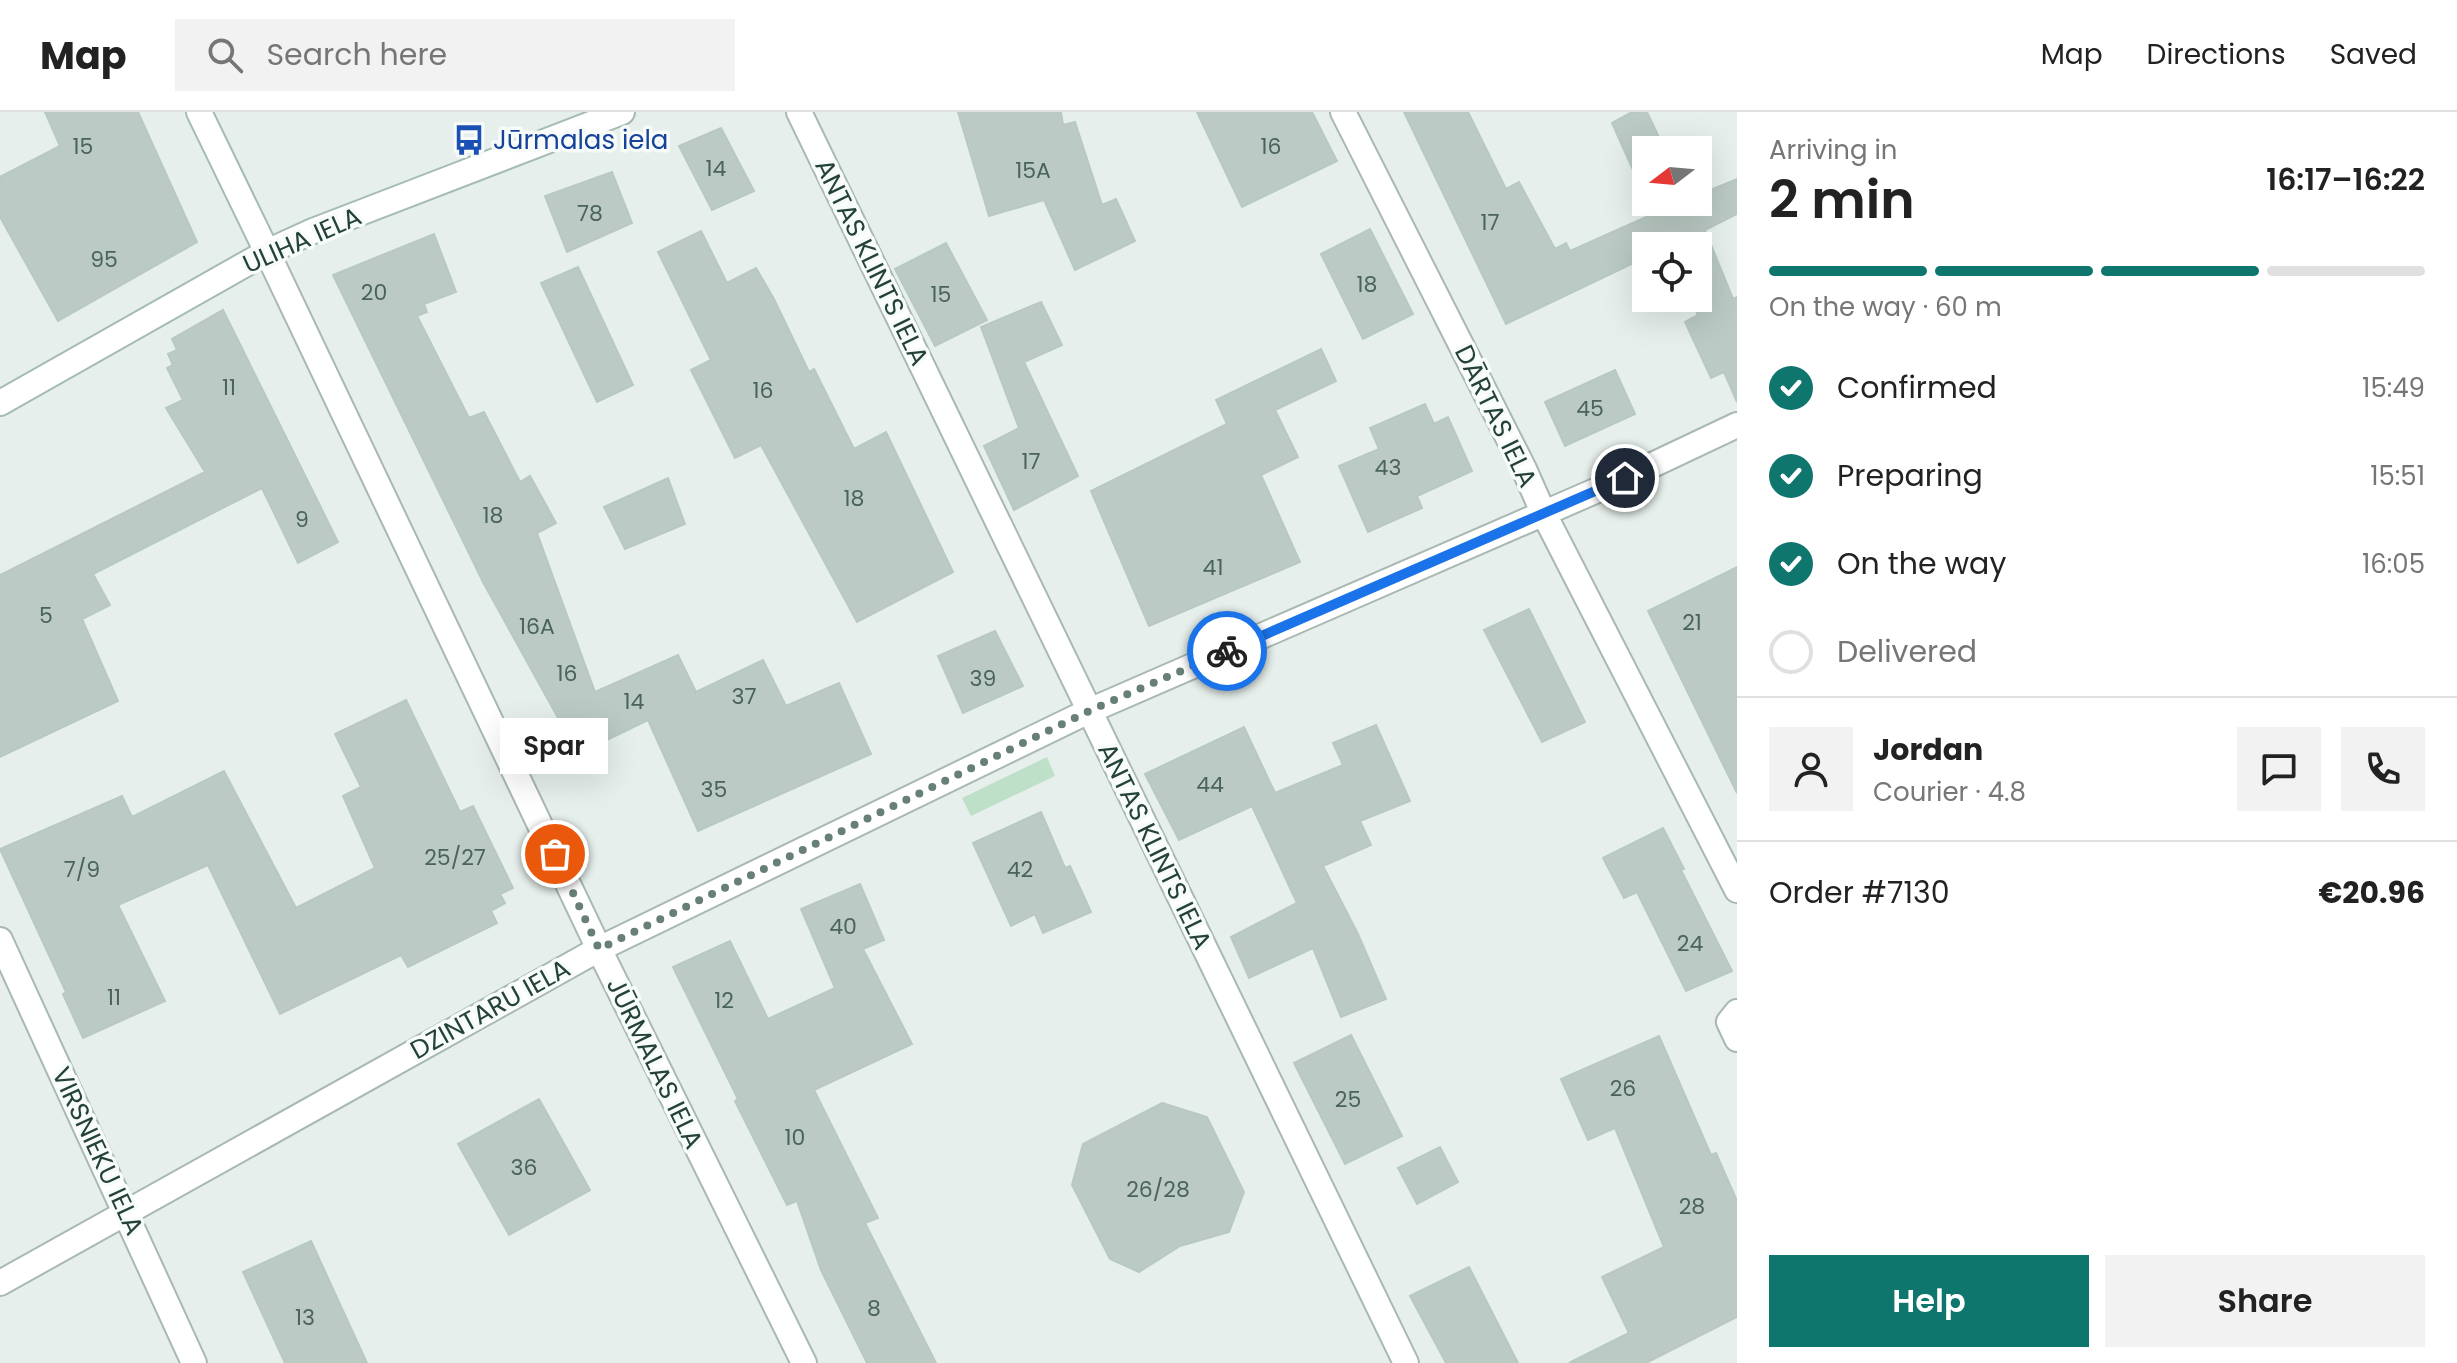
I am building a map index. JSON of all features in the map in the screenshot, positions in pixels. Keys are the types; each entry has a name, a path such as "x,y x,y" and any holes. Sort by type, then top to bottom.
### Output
{"street":[{"name":"JŪRMALAS IELA","path":"199,112 599,949 804,1363"},
{"name":"ULIHA IELA","path":"0,403 267,252 313,231 622,112"},
{"name":"ANTAS KLINTS IELA","path":"799,112 1406,1363"},
{"name":"DĀRTAS IELA","path":"1343,112 1737,890"},
{"name":"DZINTARU IELA","path":"0,1283 599,949 1089,711 1625,478 1737,425"},
{"name":"VIRSNIEKU IELA","path":"0,940 194,1363"},
{"path":"1737,1012 1729,1022 1737,1039"}],"green space":[{"path":"1047,757 1055,776 971,816 962,798"}],"building":[{"path":"45,112 138,112 197,242 58,321 0,217 0,177 60,146"},
{"path":"958,112 1061,112 1063,125 1075,122 1102,205 1116,199 1135,241 1075,270 1044,200 989,216"},
{"path":"1197,112 1312,112 1337,161 1242,207"},
{"path":"1404,112 1468,112 1506,189 1519,182 1555,249 1566,243 1570,251 1649,216 1712,216 1712,189 1737,179 1737,214 1706,232 1632,232 1632,264 1506,324"},
{"path":"1632,112 1647,112 1658,136 1632,136 1632,168 1612,123"},
{"path":"721,128 754,191 712,210 679,146"},
{"path":"612,172 632,223 567,252 545,196"},
{"path":"1370,229 1413,314 1363,339 1321,254"},
{"path":"701,231 727,283 756,268 809,372 814,369 854,449 886,432 953,572 857,622 761,445 735,458 691,370 711,360 658,252"},
{"path":"434,234 456,292 424,304 427,312 417,316 469,418 484,412 520,482 530,476 556,523 537,533 595,692 678,655 696,692 763,660 786,706 839,683 871,754 698,831 648,720 578,754 484,584 333,275"},
{"path":"946,243 987,320 935,346 895,269"},
{"path":"1712,247 1733,299 1737,297 1737,402 1724,372 1711,378 1685,322 1698,315 1697,312 1712,312"},
{"path":"578,267 633,385 597,402 541,283"},
{"path":"1041,302 1062,345 1024,362 1078,476 1014,510 984,446 1019,428 981,327"},
{"path":"223,310 338,542 298,563 262,488 93,574 110,605 82,619 118,701 0,757 0,575 205,472 166,408 183,400 167,368 173,365 168,354 177,350 172,339"},
{"path":"1321,349 1336,381 1275,410 1298,457 1261,475 1300,562 1149,626 1091,491 1227,424 1216,400"},
{"path":"1615,370 1635,414 1565,446 1545,402"},
{"path":"1425,404 1434,424 1448,417 1472,471 1417,496 1422,508 1368,532 1339,466 1379,449 1370,428"},
{"path":"668,478 685,524 625,549 604,507"},
{"path":"1737,567 1737,793 1648,611"},
{"path":"1529,609 1585,722 1542,742 1484,630"},
{"path":"995,631 1023,686 963,713 938,656"},
{"path":"406,700 460,812 473,806 513,888 500,894 505,903 491,911 497,923 408,967 401,955 280,1014 208,865 118,905 165,1001 83,1038 63,994 66,992 0,849 122,796 132,817 224,771 296,908 375,868 343,796 361,787 335,734"},
{"path":"1376,725 1410,801 1360,821 1371,845 1323,866 1358,934 1386,999 1341,1017 1313,948 1249,978 1231,937 1297,903 1252,806 1179,840 1145,774 1244,727 1275,793 1343,765 1333,743"},
{"path":"1041,812 1065,868 1070,866 1091,912 1043,933 1035,914 1011,926 973,843"},
{"path":"1663,828 1732,971 1686,991 1637,892 1624,898 1603,858"},
{"path":"860,884 884,940 863,949 912,1044 814,1090 878,1218 865,1223 936,1363 867,1363 821,1270 797,1201 787,1205 673,967 730,941 768,1019 835,988 801,909"},
{"path":"1351,1035 1402,1136 1345,1164 1294,1063"},
{"path":"1659,1036 1711,1155 1716,1153 1737,1201 1737,1317 1646,1363 1569,1363 1629,1333 1602,1277 1664,1247 1615,1128 1588,1140 1561,1079"},
{"path":"539,1099 590,1190 509,1235 458,1144"},
{"path":"1162,1103 1207,1117 1244,1192 1229,1232 1180,1246 1139,1272 1110,1259 1072,1185 1083,1144"},
{"path":"1440,1147 1458,1182 1417,1204 1398,1168"},
{"path":"311,1241 367,1363 285,1363 243,1272"},
{"path":"1469,1267 1518,1363 1446,1363 1410,1296"}],"way so far":[{"path":"555,854 599,949 1089,711 1227,651"}],"place":[{"name":"Jūrmalas iela","path":"469,140"},
{"name":"Spar","path":"555,854"}],"route":[{"path":"1227,651 1625,478"}]}
